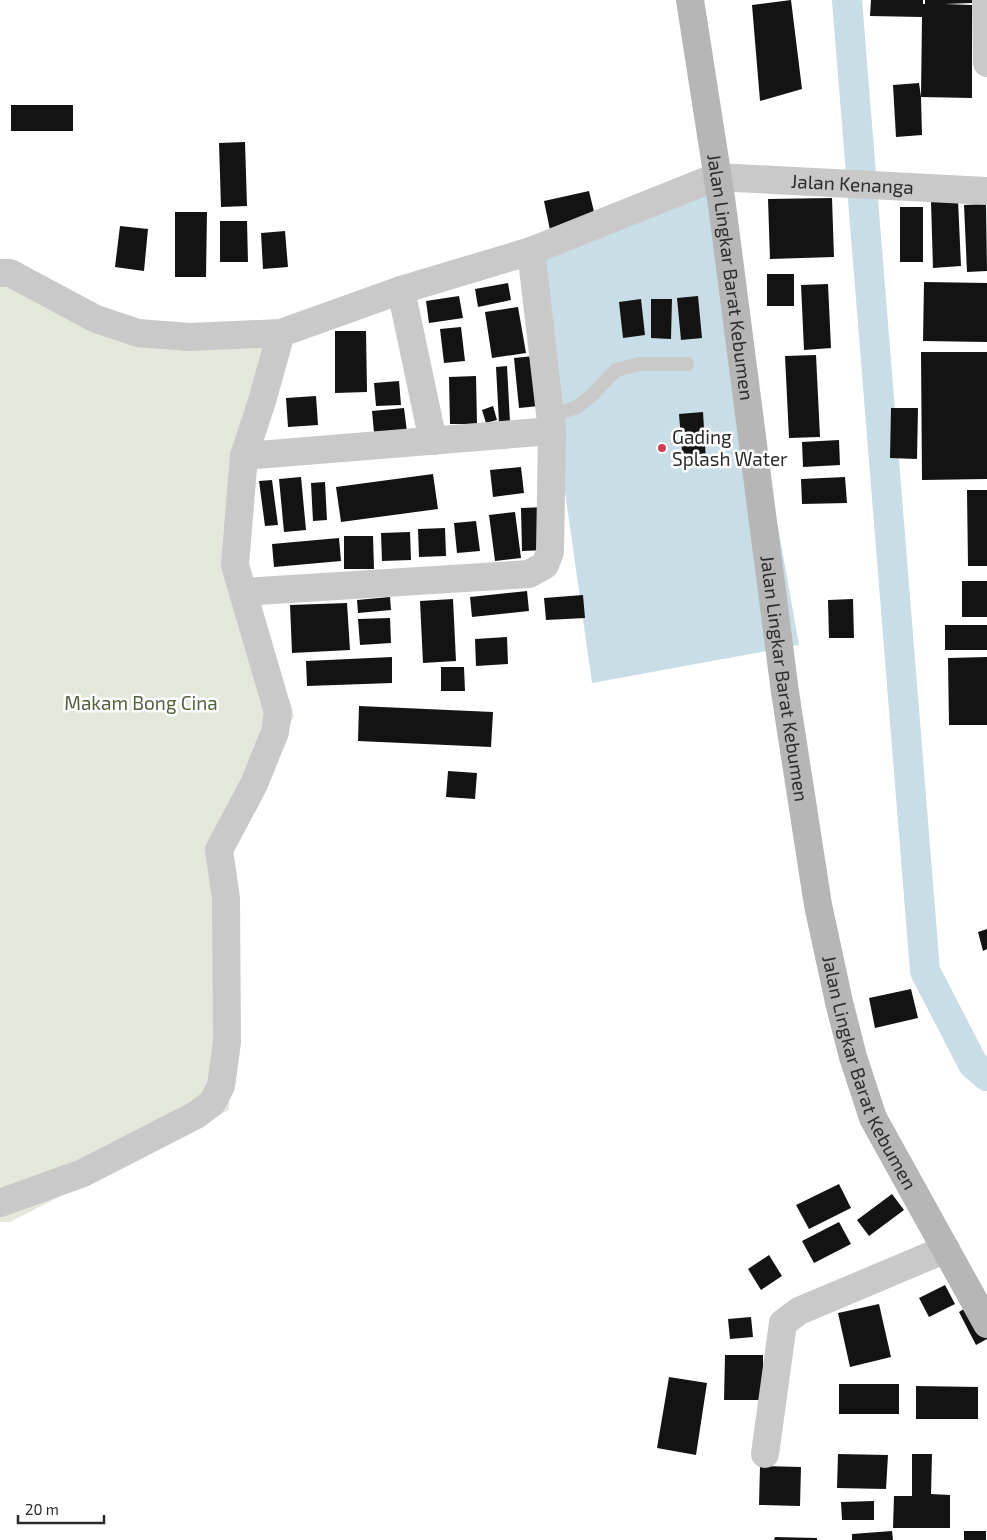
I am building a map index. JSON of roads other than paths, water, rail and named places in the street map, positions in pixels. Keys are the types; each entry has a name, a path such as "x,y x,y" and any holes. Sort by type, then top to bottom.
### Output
{"main road":[{"name":"Jalan Lingkar Barat Kebumen","path":"690,0 716,177 722,205 785,692 820,914 853,1057 873,1118 987,1324"}],"street":[{"path":"986,0 987,63"},
{"name":"Jalan Kenanga","path":"716,177 987,191"},
{"path":"0,273 10,273 96,319 138,333 189,337 281,333 401,290 531,251 716,177"},
{"path":"243,592 529,574 545,565 550,552 552,423 531,251"},
{"path":"401,290 432,441"},
{"path":"0,1203 83,1173 196,1114 212,1103 221,1086 226,1042 227,964 226,898 219,850 254,784 275,732 278,712 235,565 235,548 244,456 281,333"},
{"path":"244,456 432,441 552,423"},
{"path":"765,1454 783,1323 799,1311 946,1249"}],"lane":[{"path":"552,423 591,396 616,370 639,364 687,364"}],"water":[{"name":"Gading Splash Water","path":"716,177 799,645 592,683 531,251"}],"waterway":[{"path":"847,0 925,971 973,1064 987,1076"}],"place":[{"name":"Gading Splash Water","path":"662,448"}],"park label":[{"name":"Makam Bong Cina","path":"141,703"}]}
